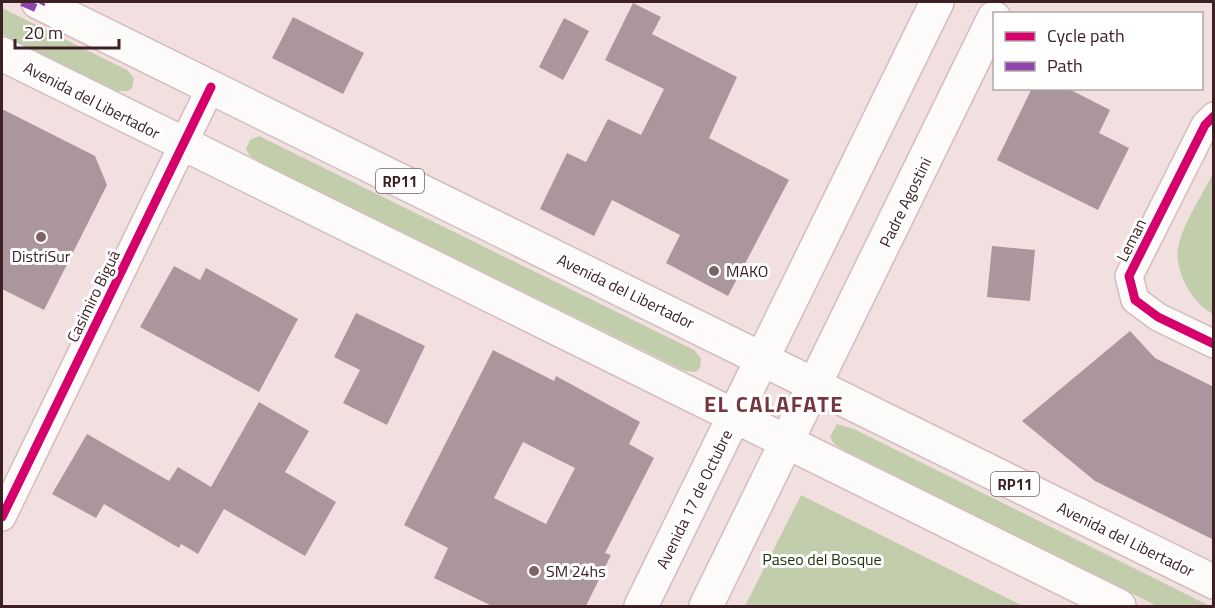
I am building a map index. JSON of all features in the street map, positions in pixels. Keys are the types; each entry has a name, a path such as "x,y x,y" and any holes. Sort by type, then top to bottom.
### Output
{"main road":[{"name":"Avenida del Libertador","path":"38,2 1214,582"},
{"path":"762,359 937,2"},
{"name":"Padre Agostini","path":"815,386 993,20"},
{"name":"Avenida del Libertador","path":"2,54 183,146 1119,606"},
{"name":"Avenida 17 de Octubre","path":"641,606 762,359"},
{"path":"706,606 815,386"}],"street":[{"name":"Casimiro Biguá","path":"2,517 211,87"},
{"name":"Leman","path":"1214,116 1205,124 1129,276 1135,300 1158,318 1214,344"}],"green space":[{"path":"2,8 127,70 134,78 132,88 128,91 117,91 2,34"},
{"path":"259,136 694,350 701,358 700,368 696,372 685,371 266,165 250,156 246,149 250,140"},
{"path":"1213,173 1213,314 1191,294 1181,274 1178,253 1185,227"},
{"path":"837,424 854,429 1210,606 1157,606 844,450 834,444 830,437"},
{"name":"Paseo del Bosque","path":"801,495 1023,606 745,606"}],"building":[{"path":"633,3 661,17 652,34 737,77 709,138 789,180 728,296 666,263 680,235 612,200 594,236 540,209 567,153 586,162 608,119 641,135 664,89 605,60"},
{"path":"293,17 364,53 343,94 272,58"},
{"path":"564,18 589,31 563,80 539,67"},
{"path":"1031,90 1071,90 1110,110 1099,133 1129,148 1098,210 997,160"},
{"name":"DistriSur","path":"2,109 95,156 107,185 44,310 2,289"},
{"path":"992,246 1035,250 1030,301 987,297"},
{"path":"174,266 200,280 206,268 298,319 259,392 140,327"},
{"path":"356,313 425,346 387,425 343,403 360,370 334,357"},
{"path":"1130,331 1155,358 1214,387 1214,540 1095,481 1022,421"},
{"path":"493,350 554,381 556,376 640,422 629,444 654,458 605,553 611,555 586,606 492,606 434,578 448,548 404,525","holes":["523,442 575,468 546,524 494,498"]},
{"path":"259,402 309,431 285,472 336,502 305,556 224,509 198,554 181,544 179,548 104,504 96,518 52,494 87,434 169,481 178,467 211,487"}],"marked path":[{"path":"22,2 38,9 42,2"}],"cycle path":[{"path":"2,517 211,87"},
{"path":"1214,116 1205,125 1129,276 1135,300 1158,317 1214,344"}],"place":[{"name":"DistriSur","path":"41,237"},
{"name":"MAKO","path":"714,271"},
{"name":"SM 24hs","path":"534,571"}],"district":[{"name":"EL CALAFATE","path":"774,404"}]}
